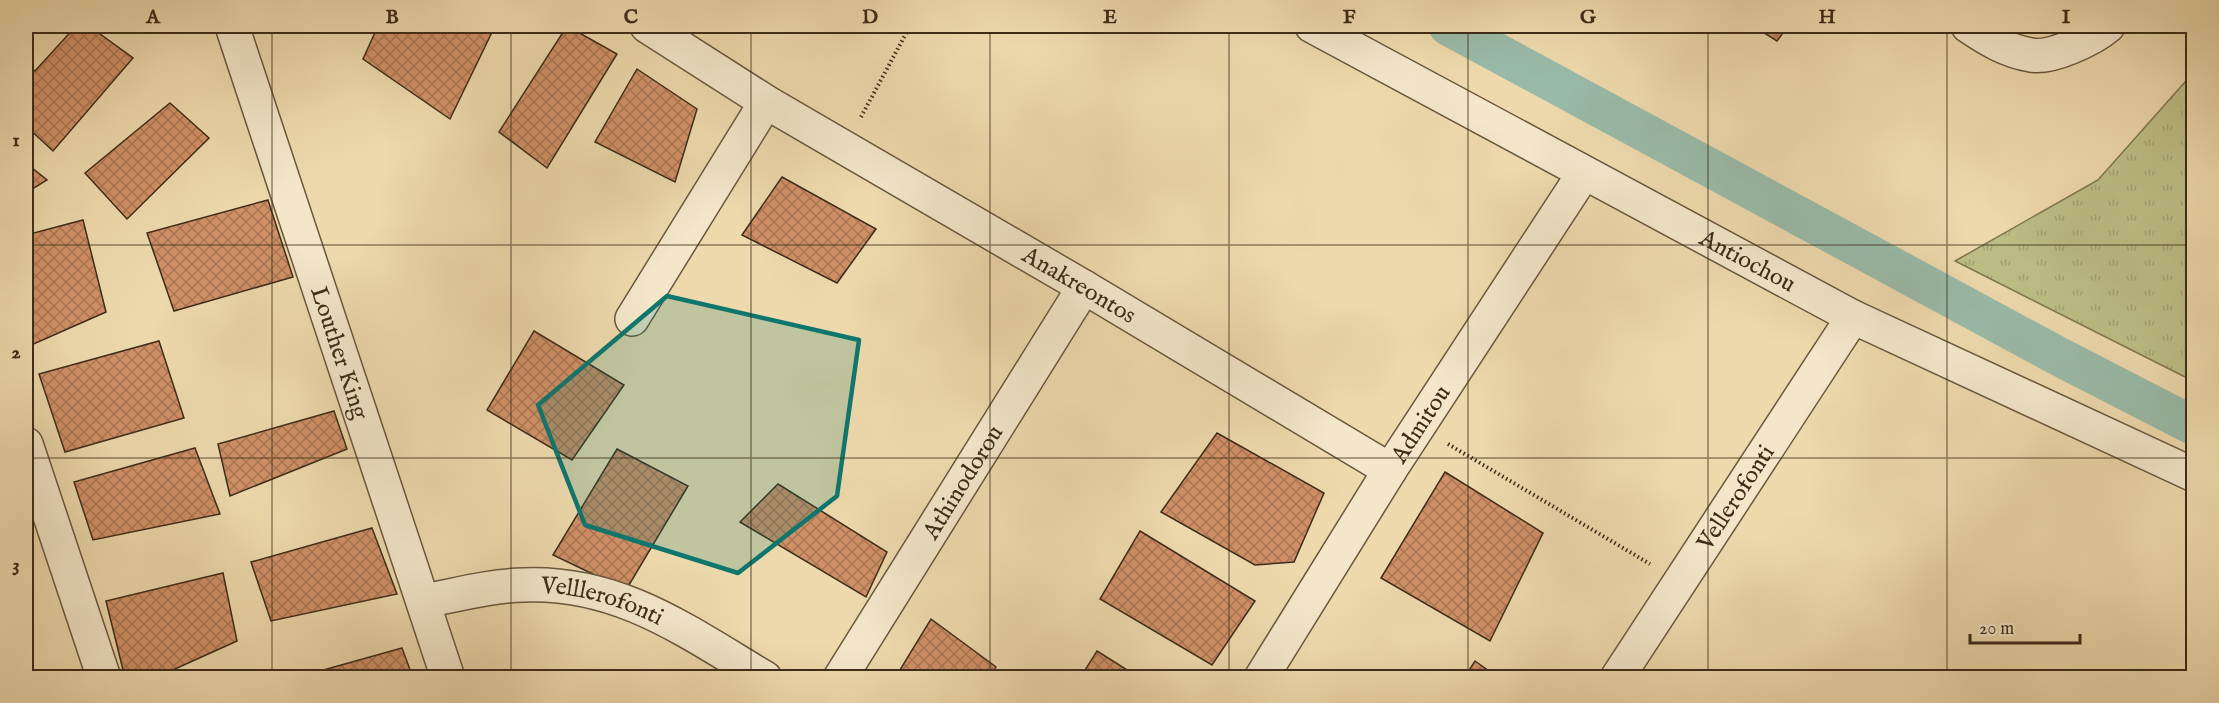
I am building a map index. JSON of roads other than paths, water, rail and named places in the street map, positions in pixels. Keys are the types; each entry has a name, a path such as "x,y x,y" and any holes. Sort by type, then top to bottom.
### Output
{"street":[{"name":"Louther King","path":"232,26 448,678"},
{"name":"Anakreontos","path":"647,26 766,102 1084,287 1390,470"},
{"name":"Antiochou","path":"1312,26 1853,317 2193,476"},
{"path":"1980,34 2033,56 2069,49 2108,26"},
{"path":"632,319 766,102"},
{"name":"Admitou","path":"1261,678 1390,470 1584,173"},
{"name":"Athinodorou","path":"840,678 1084,287"},
{"name":"Vellerofonti","path":"1617,678 1853,317"},
{"path":"26,444 104,678"},
{"name":"Velllerofonti","path":"424,602 501,586 548,585 596,591 663,618 765,678"}],"waterway":[{"path":"1448,26 2056,355 2194,426"}]}
